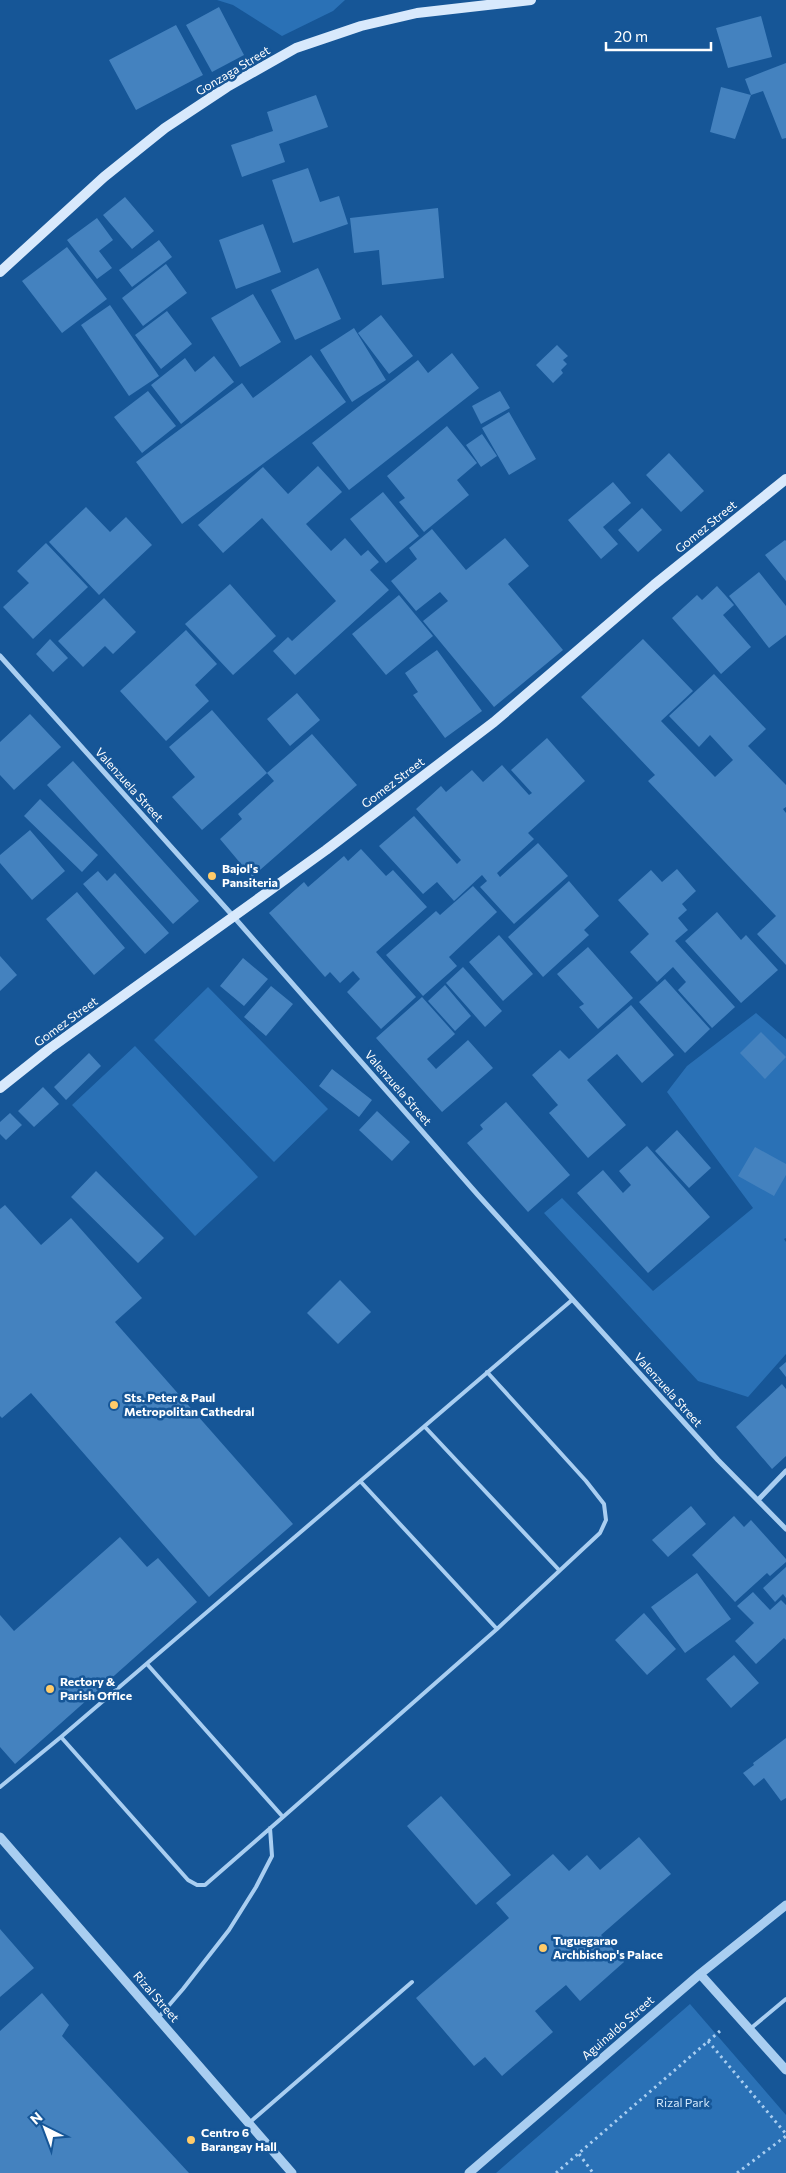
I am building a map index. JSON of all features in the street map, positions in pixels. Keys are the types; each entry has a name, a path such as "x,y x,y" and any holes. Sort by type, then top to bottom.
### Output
{"main road":[{"name":"Gonzaga Street","path":"0,272 104,177 165,128 227,87 296,48 362,26 417,13 531,0"},
{"name":"Gomez Street","path":"0,1088 50,1049 326,850 494,722 654,585 786,479"}],"street":[{"name":"Valenzuela Street","path":"0,656 233,916 572,1300 718,1460 786,1529"},
{"path":"758,1500 786,1471"},
{"name":"Rizal Street","path":"0,1837 292,2173"},
{"name":"Aguinaldo Street","path":"470,2173 700,1974 786,1906"},
{"path":"700,1974 786,2070"}],"lane":[{"path":"0,1787 361,1482 572,1300"},
{"path":"61,1737 188,1880 198,1885 205,1885 497,1630 600,1533 606,1520 604,1504 487,1372"},
{"path":"425,1427 560,1570"},
{"path":"361,1482 497,1630"},
{"path":"147,1664 283,1817"},
{"path":"158,2018 183,1990 229,1930 256,1887 272,1856 270,1828"},
{"path":"249,2123 412,1982"},
{"path":"750,2029 786,1999"}],"path":[{"path":"556,2173 738,2016"},
{"path":"708,2041 786,2135 737,2173"},
{"path":"579,2154 593,2173"}],"green space":[{"path":"217,0 345,0 333,11 282,36 233,5"},
{"path":"208,987 328,1109 274,1162 154,1040"},
{"path":"756,1013 786,1039 786,1238 784,1239 786,1242 786,1354 748,1397 698,1381 544,1213 562,1198 653,1291 753,1208 667,1092 687,1066"},
{"path":"135,1046 258,1177 195,1236 72,1105"},
{"name":"Rizal Park","path":"690,2004 786,2115 786,2173 496,2173"}],"building":[{"path":"219,7 244,55 212,72 186,25"},
{"path":"761,16 772,57 728,68 716,28"},
{"path":"176,25 203,75 136,110 109,60"},
{"path":"786,63 786,138 782,139 763,91 751,95 745,79"},
{"path":"721,87 751,95 735,139 710,132"},
{"path":"316,95 328,127 279,144 285,162 242,177 231,145 273,131 267,112"},
{"path":"308,168 320,202 339,196 348,224 293,243 272,180"},
{"path":"125,197 154,231 132,249 103,215"},
{"path":"438,208 444,278 382,285 379,250 354,253 350,218"},
{"path":"97,218 113,240 99,251 112,268 97,279 67,240"},
{"path":"263,224 281,272 236,289 219,240"},
{"path":"159,240 172,257 132,287 119,270"},
{"path":"67,247 107,299 62,333 22,281"},
{"path":"166,264 187,293 143,326 122,298"},
{"path":"318,268 341,319 295,340 271,290"},
{"path":"253,294 281,342 240,367 211,318"},
{"path":"110,305 159,376 129,396 81,325"},
{"path":"167,311 192,344 161,369 135,335"},
{"path":"381,315 413,356 389,374 358,333"},
{"path":"354,328 386,380 352,402 320,350"},
{"path":"557,345 568,356 563,360 567,364 561,370 563,373 553,383 536,365"},
{"path":"452,353 479,388 349,490 312,443 418,360 428,373"},
{"path":"311,355 346,402 182,524 136,462 242,383 253,398"},
{"path":"214,356 234,382 181,424 151,385 185,358 195,372"},
{"path":"148,391 176,426 142,453 114,417"},
{"path":"500,391 510,408 481,424 472,406"},
{"path":"509,412 536,459 509,475 482,428"},
{"path":"447,426 477,463 457,480 469,495 424,532 399,502 405,498 387,476"},
{"path":"482,434 497,456 481,467 466,445"},
{"path":"669,453 704,491 681,512 646,475"},
{"path":"318,466 342,492 306,524 331,551 345,538 361,556 368,550 379,562 370,570 389,590 295,675 273,651 288,637 292,641 336,601 262,518 223,553 198,525 263,467 288,494"},
{"path":"613,482 631,503 603,527 618,544 601,559 568,520"},
{"path":"383,492 419,536 386,563 350,519"},
{"path":"86,507 110,532 126,517 152,545 99,595 49,542"},
{"path":"642,508 662,530 638,552 618,530"},
{"path":"432,529 466,570 505,538 529,566 508,584 563,650 494,707 423,621 448,601 440,592 416,611 391,581 417,559 409,548"},
{"path":"786,541 786,581 765,555"},
{"path":"46,543 88,587 33,639 3,607 29,583 17,571"},
{"path":"759,572 786,606 786,635 769,648 729,596"},
{"path":"230,584 276,636 233,675 185,624"},
{"path":"717,586 734,605 723,615 751,647 721,674 672,618 697,595 702,600"},
{"path":"399,595 433,636 386,675 352,634"},
{"path":"104,598 136,632 113,654 105,646 83,667 58,641"},
{"path":"186,630 217,664 195,685 209,701 166,741 120,691"},
{"path":"50,639 68,658 53,672 36,654"},
{"path":"643,639 693,691 661,721 715,777 733,760 710,735 699,747 669,716 714,674 766,729 748,746 786,785 786,807 783,809 786,813 786,965 757,934 776,916 648,781 655,775 581,697"},
{"path":"437,650 482,711 445,738 413,695 418,692 405,673"},
{"path":"297,693 320,720 290,746 267,719"},
{"path":"212,710 267,773 202,830 172,797 195,777 169,747"},
{"path":"30,714 61,747 14,790 0,775 0,742"},
{"path":"312,734 357,785 252,877 220,839 242,819 238,814 274,781 267,773"},
{"path":"547,738 585,781 528,833 534,839 497,873 500,877 538,843 568,876 514,924 480,887 487,881 482,875 454,901 437,882 423,894 379,846 414,816 457,864 461,860 416,809 441,786 446,792 472,770 483,782 502,765 529,795 532,793 511,770"},
{"path":"73,761 199,901 173,924 47,785"},
{"path":"40,799 98,855 82,872 24,816"},
{"path":"30,830 65,871 32,900 0,863 0,855"},
{"path":"361,849 386,876 393,870 427,907 376,952 416,997 381,1029 347,992 360,979 353,971 340,983 330,972 325,977 269,913 304,882 308,887 344,856 348,861"},
{"path":"677,869 696,891 682,904 687,910 678,918 688,930 675,941 735,1007 712,1028 678,990 686,982 673,967 657,982 630,952 649,934 618,900 651,870 662,882"},
{"path":"98,871 107,881 115,873 169,933 145,954 83,884"},
{"path":"569,881 599,916 584,930 589,935 543,977 508,937"},
{"path":"473,886 497,912 449,957 457,966 423,996 386,955 436,911 440,915"},
{"path":"77,892 125,948 94,975 46,919"},
{"path":"717,912 741,940 746,935 778,970 741,1003 685,941"},
{"path":"499,935 533,974 503,1001 469,962"},
{"path":"588,947 633,998 598,1029 579,1007 584,1004 557,974"},
{"path":"0,956 17,975 0,991"},
{"path":"243,958 268,979 244,1006 220,986"},
{"path":"463,967 502,1011 485,1027 446,983"},
{"path":"665,979 710,1029 685,1053 639,1002"},
{"path":"445,985 471,1016 455,1031 428,1001"},
{"path":"271,986 293,1004 266,1036 244,1017"},
{"path":"422,997 455,1034 427,1059 436,1069 468,1040 493,1068 442,1112 376,1038"},
{"path":"631,1005 674,1055 642,1083 617,1054 587,1080 626,1125 588,1158 549,1113 558,1105 532,1075 560,1050 569,1059"},
{"path":"761,1032 786,1057 765,1079 740,1053"},
{"path":"89,1053 101,1066 66,1100 54,1087"},
{"path":"332,1069 372,1100 359,1117 319,1086"},
{"path":"43,1087 59,1104 34,1127 18,1111"},
{"path":"506,1102 570,1175 528,1212 467,1143 483,1129 480,1125"},
{"path":"377,1111 410,1142 392,1161 359,1130"},
{"path":"10,1113 22,1125 6,1140 0,1134 0,1122"},
{"path":"677,1130 711,1168 689,1188 655,1151"},
{"path":"647,1146 710,1217 648,1273 577,1193 603,1170 623,1193 631,1185 619,1171"},
{"path":"755,1147 786,1164 786,1175 774,1196 738,1176"},
{"path":"96,1171 164,1238 138,1263 71,1197"},
{"name":"Sts. Peter & Paul Metropolitan Cathedral","path":"5,1205 41,1245 71,1218 142,1298 115,1322 293,1524 209,1597 31,1393 2,1418 0,1416 0,1209"},
{"path":"340,1280 371,1312 338,1344 307,1313"},
{"path":"786,1362 786,1377 779,1368"},
{"path":"782,1384 786,1389 786,1456 772,1469 736,1427"},
{"path":"691,1506 706,1524 668,1557 652,1540"},
{"path":"734,1516 744,1527 751,1520 786,1559 786,1562 770,1576 767,1573 735,1602 692,1555"},
{"name":"Rectory & Parish Office","path":"120,1537 147,1567 158,1558 197,1602 15,1764 0,1747 0,1615 14,1631"},
{"path":"786,1567 786,1598 783,1594 775,1602 763,1588"},
{"path":"697,1573 731,1619 685,1653 651,1607"},
{"path":"753,1592 770,1610 781,1600 786,1605 786,1640 784,1638 756,1664 735,1641 754,1623 737,1606"},
{"path":"644,1613 676,1649 647,1675 615,1640"},
{"path":"734,1655 759,1683 731,1708 706,1679"},
{"path":"786,1738 786,1798 781,1801 764,1778 754,1786 743,1773"},
{"path":"441,1796 511,1875 476,1905 407,1826"},
{"name":"Tuguegarao Archbishop's Palace","path":"639,1837 671,1874 601,1935 624,1962 580,2001 566,1985 535,2011 553,2032 502,2076 485,2057 474,2066 416,1998 509,1918 496,1903 553,1854 569,1871 587,1855 600,1870"},
{"path":"0,1929 34,1968 0,1997"},
{"path":"42,1993 69,2025 62,2036 189,2173 0,2173 0,2031"}],"place":[{"name":"Bajol's Pansiteria","path":"212,876"},
{"name":"Sts. Peter & Paul Metropolitan Cathedral","path":"114,1405"},
{"name":"Rectory & Parish Office","path":"50,1689"},
{"name":"Tuguegarao Archbishop's Palace","path":"543,1948"},
{"name":"Centro 6 Barangay Hall","path":"191,2140"}]}
